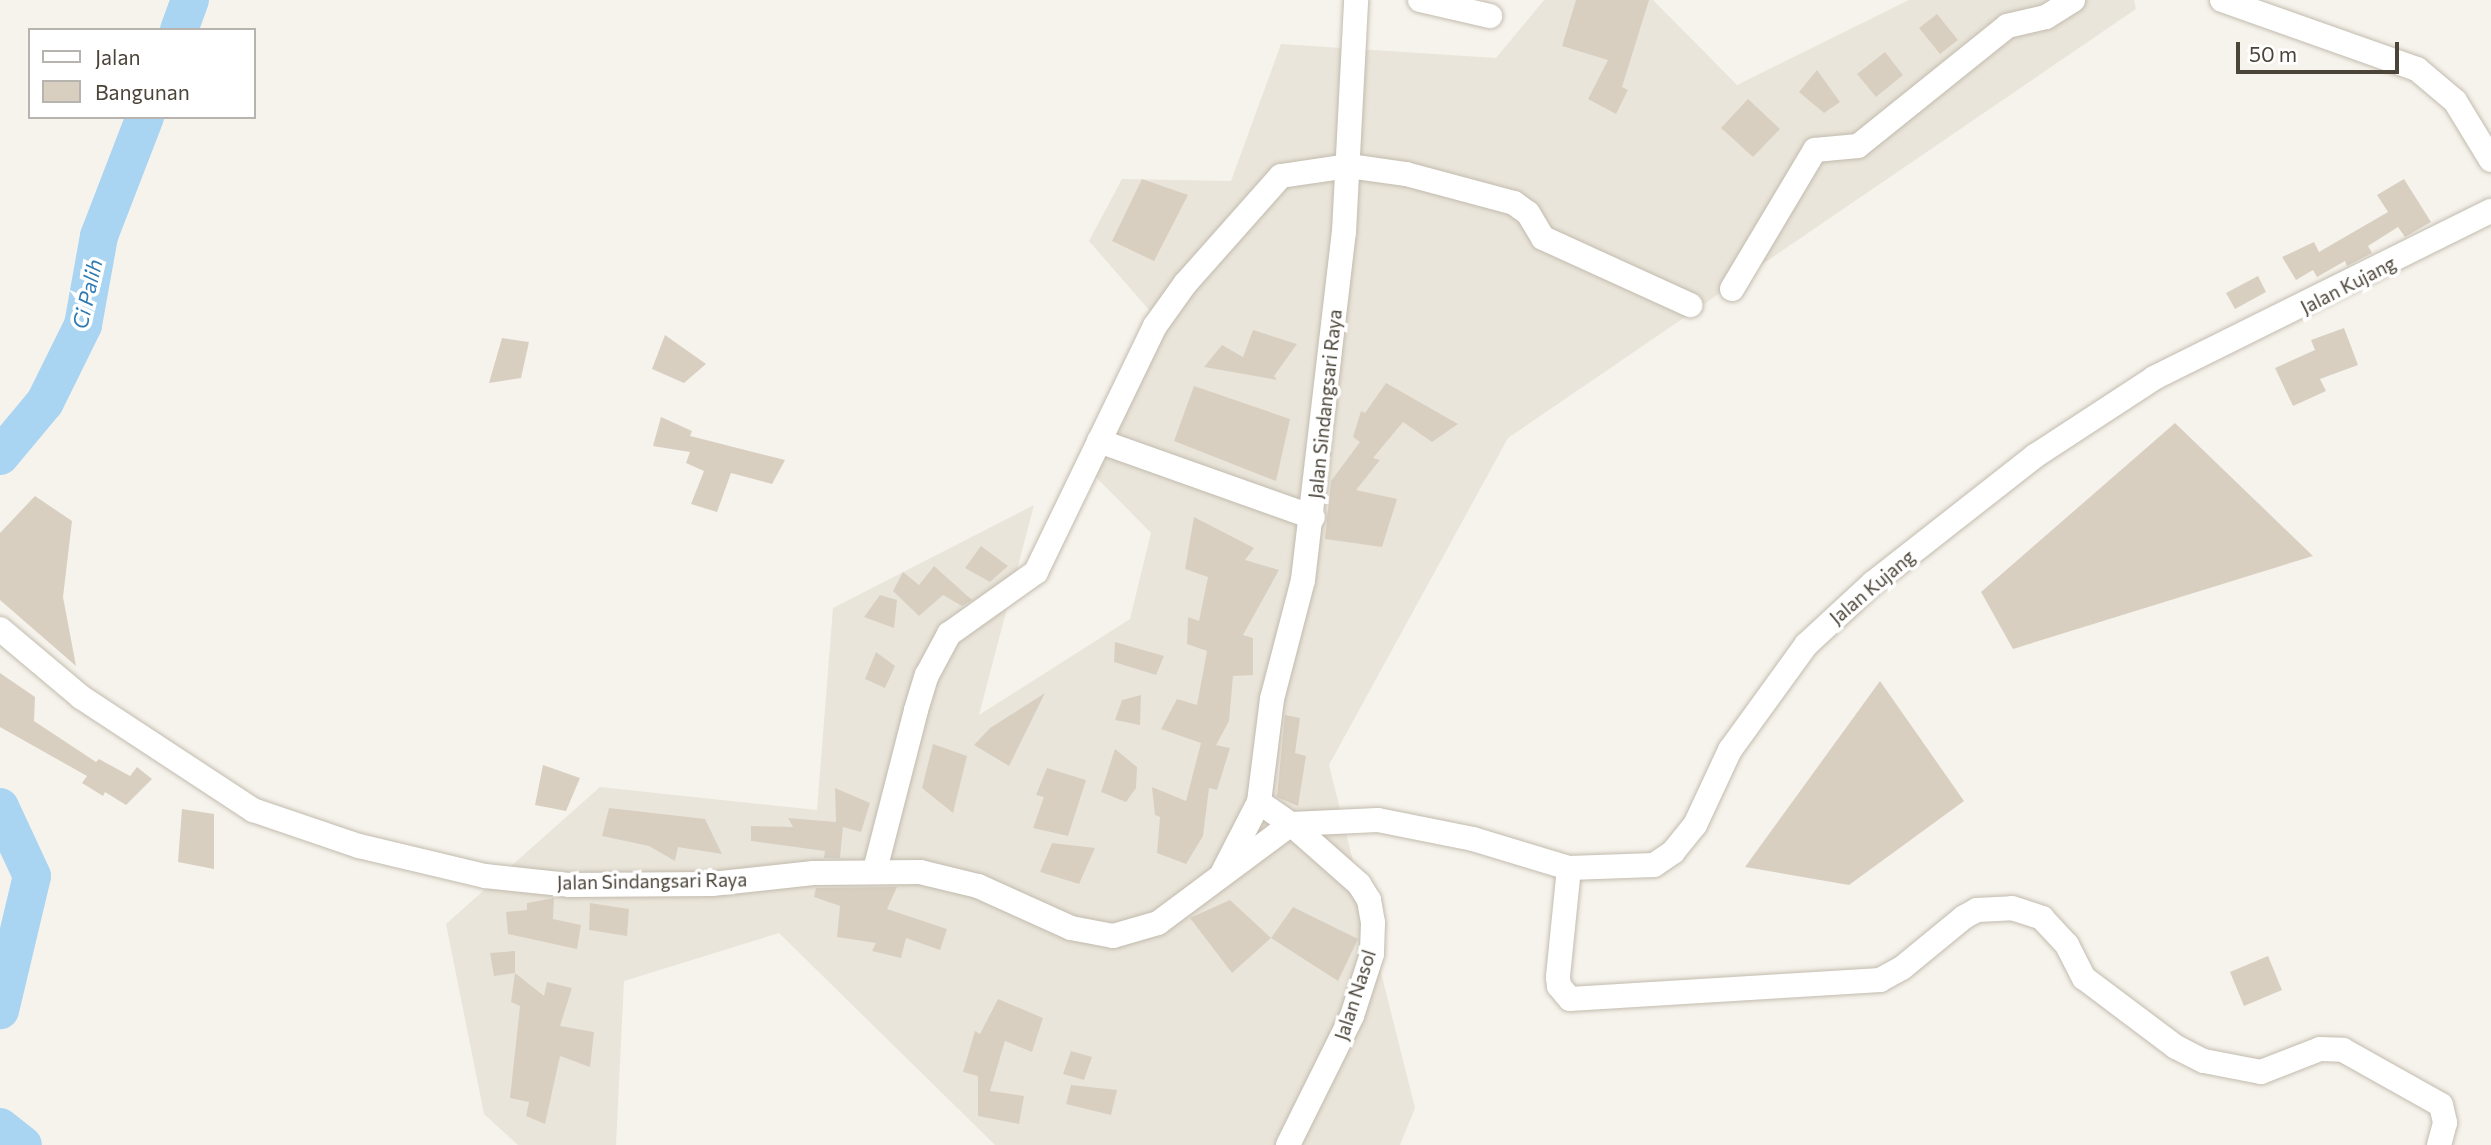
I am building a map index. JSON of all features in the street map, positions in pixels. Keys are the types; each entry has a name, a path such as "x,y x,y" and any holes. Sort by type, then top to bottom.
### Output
{"street":[{"name":"Jalan Sindangsari Raya","path":"1219,880 1259,802 1272,699 1303,580 1349,166 1356,0"},
{"path":"1420,0 1490,16"},
{"path":"1732,289 1815,150 1858,146 2007,26 2046,17 2073,0"},
{"path":"2222,0 2417,69 2455,101 2491,160"},
{"path":"875,870 927,675 949,634 1036,572 1169,304 1273,182 1298,170 1349,166 1406,174 1514,203 1528,213 1543,238 1690,305"},
{"name":"Jalan Kujang","path":"1292,824 1378,820 1473,838 1569,868 1654,865 1673,852 1695,825 1730,750 1805,645 1873,583 2035,456 2154,378 2292,314 2491,211"},
{"path":"1099,441 1312,517"},
{"name":"Jalan Sindangsari Raya","path":"0,629 80,697 212,786 253,810 359,846 485,876 569,885 712,884 875,870 920,872 978,886 1071,928 1113,936 1158,923 1292,824"},
{"path":"1259,802 1292,824"},
{"name":"Jalan Nasol","path":"1288,1145 1352,1016 1372,954 1373,923 1369,900 1359,884 1292,824"},
{"path":"1569,868 1558,977 1559,986 1570,999 1880,980 1902,968 1964,917 1985,909 2012,908 2042,918 2067,945 2084,978 2176,1047 2204,1061 2261,1072 2320,1049 2343,1050 2436,1100 2445,1123 2439,1145"}],"shaded area":[{"path":"1544,0 1653,0 1737,85 1909,0 2134,0 2136,9 1508,438 1329,765 1415,1108 1400,1145 995,1145 779,933 624,981 616,1145 518,1145 484,1114 446,924 600,787 817,810 833,608 1034,505 979,715 1130,619 1151,533 1080,461 1163,326 1089,241 1122,179 1231,181 1281,44 1496,58"}],"building":[{"path":"1576,0 1649,0 1622,87 1628,90 1616,114 1588,99 1608,60 1562,46"},
{"path":"1937,14 1958,40 1940,54 1919,28"},
{"path":"1885,52 1903,75 1876,97 1857,74"},
{"path":"1817,70 1840,102 1824,113 1799,92"},
{"path":"1748,99 1780,129 1753,157 1721,128"},
{"path":"1142,179 1188,195 1154,261 1112,241"},
{"path":"2404,179 2431,222 2405,237 2398,227 2368,246 2372,253 2347,266 2345,261 2317,277 2313,270 2296,280 2282,257 2314,242 2319,252 2388,212 2377,195"},
{"path":"2258,276 2266,292 2235,309 2226,293"},
{"path":"2344,328 2358,365 2320,379 2326,391 2293,406 2275,368 2315,350 2311,340"},
{"path":"1253,330 1297,344 1274,376 1277,380 1204,367 1222,345 1243,357"},
{"path":"665,335 706,364 684,383 652,369"},
{"path":"502,338 529,342 521,378 489,383"},
{"path":"1386,383 1458,424 1432,442 1403,422 1373,458 1380,460 1356,490 1397,499 1382,547 1325,539 1331,481 1360,442 1353,437 1361,411 1365,413"},
{"path":"1194,386 1290,419 1276,481 1174,441"},
{"path":"661,417 692,431 690,436 785,460 772,484 731,473 717,512 691,504 704,471 686,463 690,452 653,446"},
{"path":"2175,423 2313,556 2013,649 1981,592"},
{"path":"35,496 72,521 63,597 76,666 0,600 0,533"},
{"path":"1194,517 1254,548 1245,560 1279,570 1243,635 1253,638 1253,675 1233,676 1229,721 1216,745 1230,748 1217,790 1209,788 1203,836 1186,864 1157,853 1160,817 1155,815 1152,787 1186,801 1201,743 1161,729 1177,699 1197,705 1207,651 1187,644 1188,617 1199,621 1208,577 1185,569"},
{"path":"981,546 1008,566 990,582 965,568"},
{"path":"934,566 972,600 962,606 943,595 919,616 893,591 903,572 919,585"},
{"path":"880,595 897,600 894,628 864,617"},
{"path":"1115,642 1164,656 1156,675 1114,662"},
{"path":"876,652 895,666 885,688 865,679"},
{"path":"0,673 35,697 34,721 96,762 99,759 130,776 137,767 152,779 126,805 105,792 103,796 82,783 87,776 0,727"},
{"path":"1880,681 1964,801 1849,885 1745,867"},
{"path":"1045,693 1009,766 974,745 990,728"},
{"path":"1141,695 1140,725 1115,720 1122,700"},
{"path":"1285,715 1300,718 1295,753 1306,756 1298,806 1277,797"},
{"path":"933,744 967,756 953,813 922,788"},
{"path":"1115,749 1137,767 1136,788 1126,802 1101,792"},
{"path":"543,765 580,778 566,811 535,805"},
{"path":"1047,768 1086,780 1068,836 1033,828 1044,797 1036,795"},
{"path":"835,788 870,803 861,832 843,827 840,858 824,858 825,851 751,841 751,826 793,827 788,818 836,822"},
{"path":"609,808 705,819 722,854 678,847 675,861 649,846 602,836"},
{"path":"182,809 214,814 214,869 178,862"},
{"path":"1052,843 1095,848 1079,884 1040,872"},
{"path":"897,887 887,909 947,929 940,950 906,938 901,958 872,951 876,943 837,937 840,906 814,897 816,888"},
{"path":"554,898 553,919 581,925 577,949 508,934 506,912 527,910 527,903"},
{"path":"1230,900 1271,938 1232,973 1190,918"},
{"path":"590,903 629,909 627,936 589,930"},
{"path":"1293,907 1358,939 1338,981 1271,938"},
{"path":"515,951 515,973 494,976 490,953"},
{"path":"2268,956 2282,990 2244,1006 2230,972"},
{"path":"515,973 544,996 547,982 572,988 560,1026 594,1032 590,1067 560,1056 545,1124 526,1116 529,1102 510,1098 520,1006 511,1002"},
{"path":"998,999 1043,1018 1032,1052 1005,1041 990,1091 1024,1096 1019,1124 978,1116 978,1076 963,1072 975,1031 980,1034"},
{"path":"1071,1051 1092,1057 1084,1080 1063,1074"},
{"path":"1071,1085 1117,1090 1111,1115 1066,1104"}],"waterway":[{"name":"Ci Palih","path":"180,28 190,0"},
{"name":"Ci Palih","path":"0,456 45,402 83,325 99,236 144,119"},
{"name":"Ci Palih","path":"0,807 32,876 0,1010"},
{"name":"Ci Palih","path":"0,1127 23,1145"}]}
